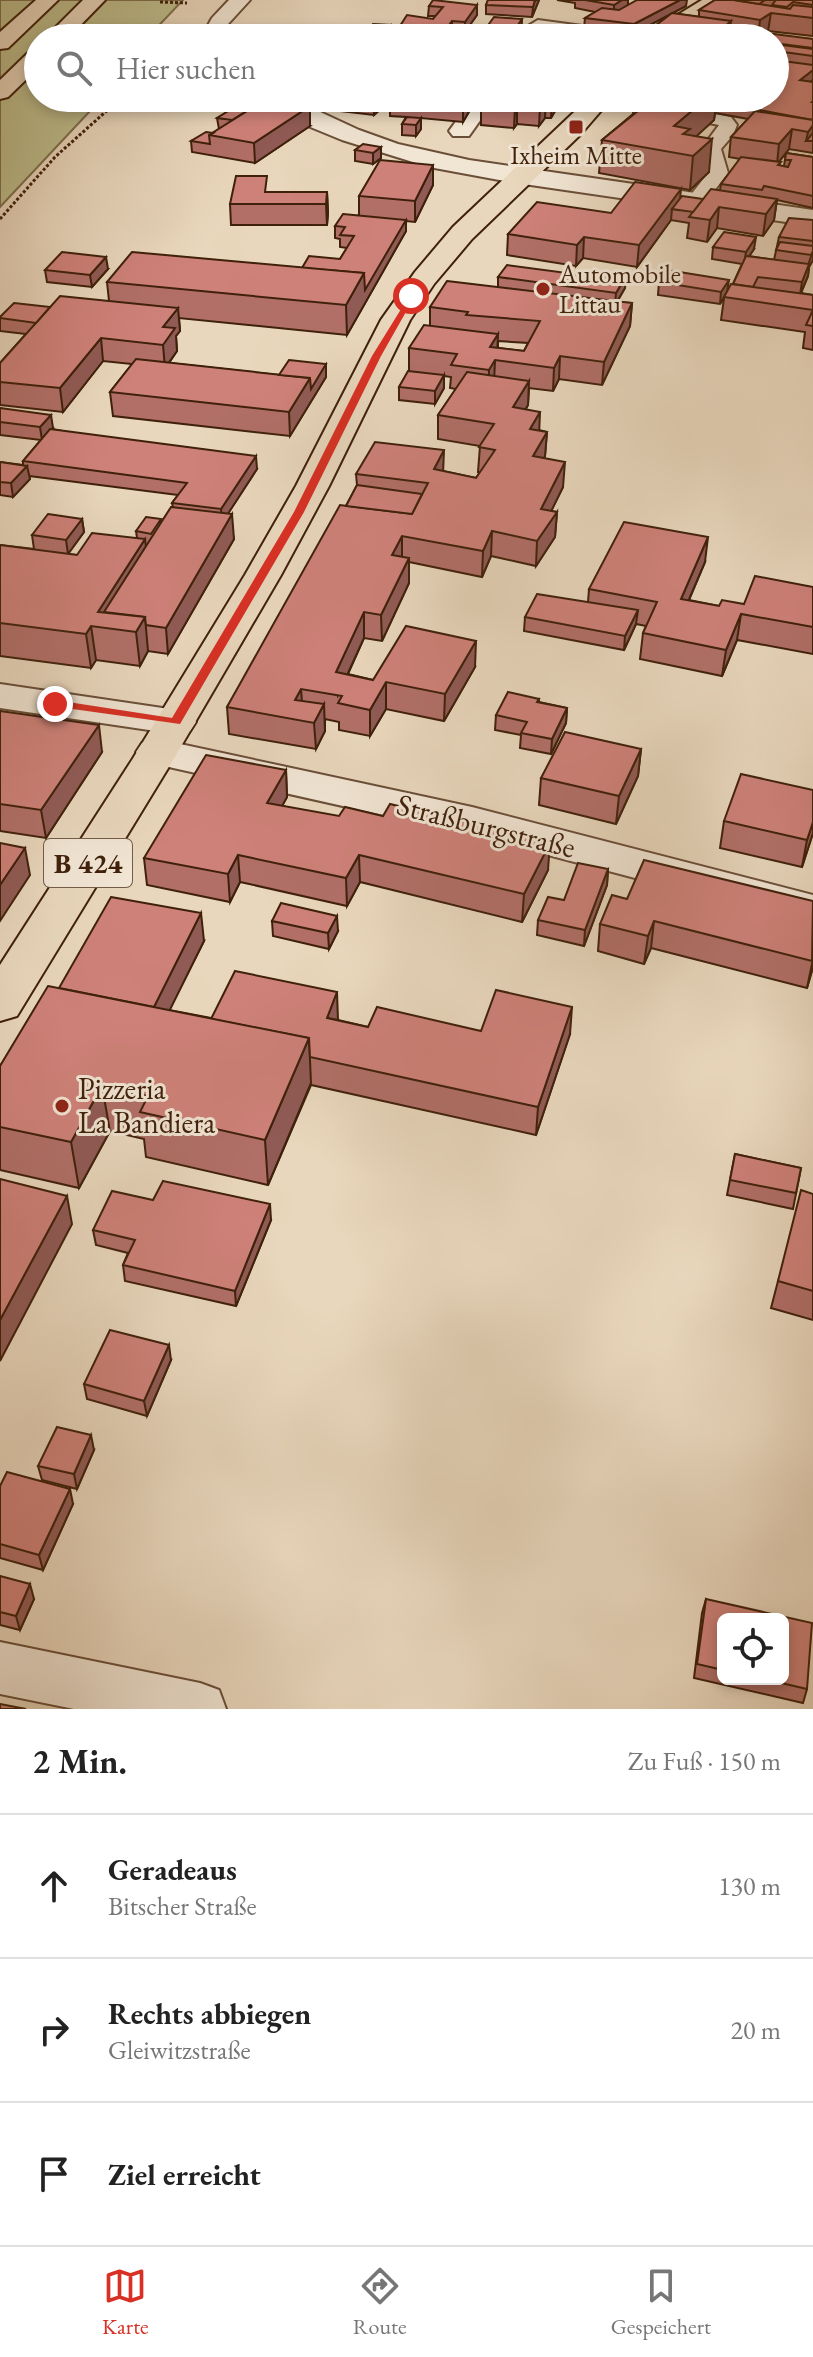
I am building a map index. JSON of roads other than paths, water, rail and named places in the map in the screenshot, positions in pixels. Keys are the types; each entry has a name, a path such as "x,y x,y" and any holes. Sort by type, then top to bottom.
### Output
{"main road":[{"path":"0,43 48,0"},
{"path":"70,24 95,0"},
{"path":"675,24 716,0"},
{"path":"0,92 24,69"},
{"name":"B 424","path":"0,1004 166,737 299,512 376,356 411,296 442,256 589,112"}],"street":[{"path":"218,24 240,0"},
{"path":"537,24 545,0"},
{"path":"305,112 327,128 386,150 520,177 813,218"},
{"path":"461,131 475,112"},
{"name":"Straßburgstraße","path":"0,696 166,737 813,910"}],"lane":[{"path":"683,112 721,119 728,125 727,131 711,148 718,173 696,201"},
{"path":"0,1668 200,1709"}],"place":[{"name":"Ixheim Mitte","path":"576,127"},
{"name":"Automobile Littau","path":"543,289"},
{"name":"Pizzeria La Bandiera","path":"62,1106"}]}
